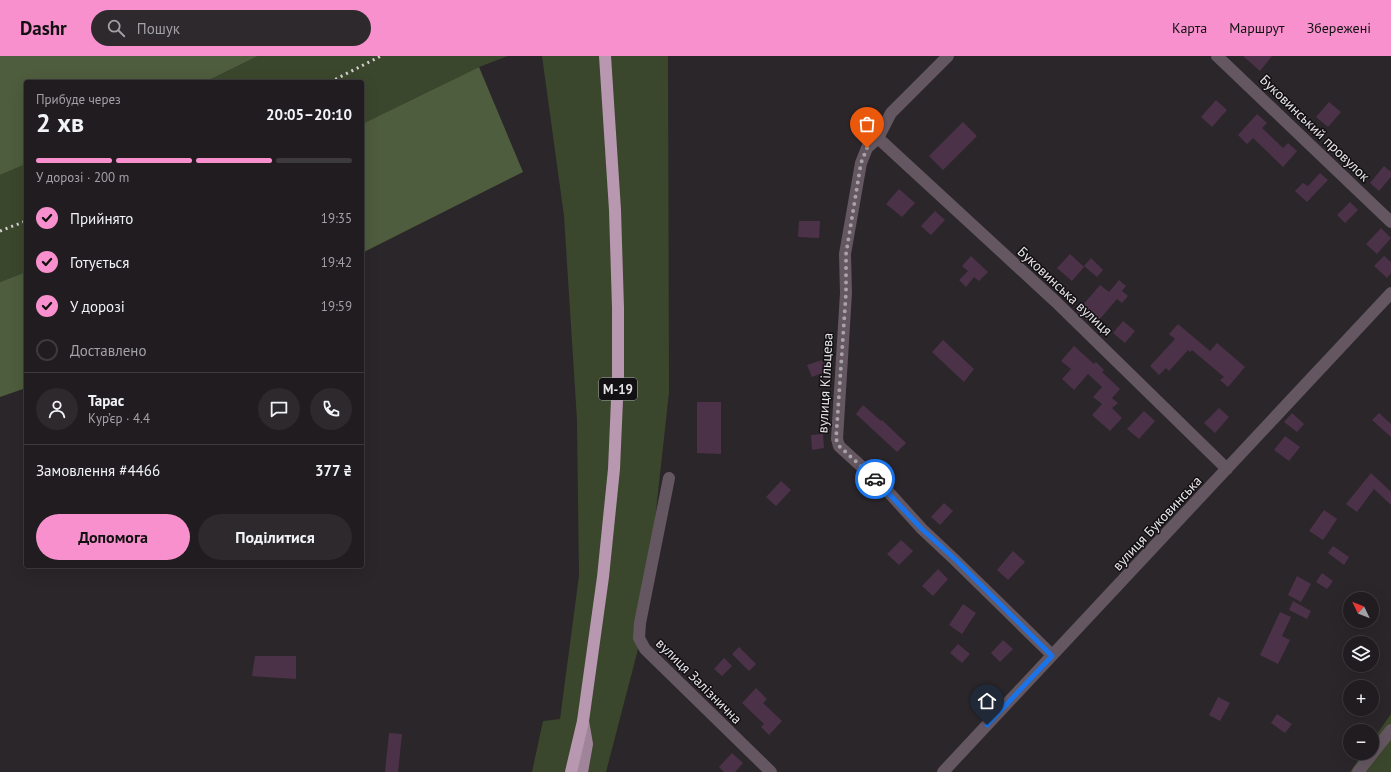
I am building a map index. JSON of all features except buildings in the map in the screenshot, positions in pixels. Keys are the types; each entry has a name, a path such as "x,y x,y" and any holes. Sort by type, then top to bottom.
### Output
{"highway":[{"name":"М-19","path":"571,772 583,721 604,569 614,469 618,377 618,308 615,210 605,56"}],"main road":[{"path":"582,772 587,744 583,721"}],"street":[{"name":"вулиця Кільцева","path":"948,56 891,113 878,138 867,148 861,163 846,254 846,293 836,439 839,446 882,486 922,529 956,560 1052,656"},
{"name":"Буковинський провулок","path":"1217,56 1391,222"},
{"name":"Буковинська вулиця","path":"878,138 1056,302 1228,469"},
{"name":"вулиця Буковинська","path":"943,772 1391,293"},
{"name":"вулиця Залізнична","path":"669,478 640,623 639,638 645,649 655,660 771,772"},
{"path":"1358,772 1391,730"}],"green space":[{"path":"0,56 258,56 209,80 24,80 24,165 0,175"},
{"path":"258,56 508,56 479,67 364,123 364,80 209,80"},
{"path":"542,56 668,56 669,392 643,630 606,772 532,772 543,721 560,719 579,576 577,420 564,216"},
{"path":"479,67 523,172 364,252 364,123"},
{"path":"24,165 24,273 0,282 0,175"},
{"path":"24,273 24,389 0,397 0,282"},
{"path":"1391,714 1391,772 1350,772 1358,760 1379,760 1379,731"}],"railway":[{"path":"334,80 381,56"},
{"path":"0,231 24,222"}],"way so far":[{"path":"867,148 861,163 846,254 846,293 836,439 839,446 875,479"}],"route":[{"path":"875,479 922,529 956,560 1052,656 987,725"}]}
